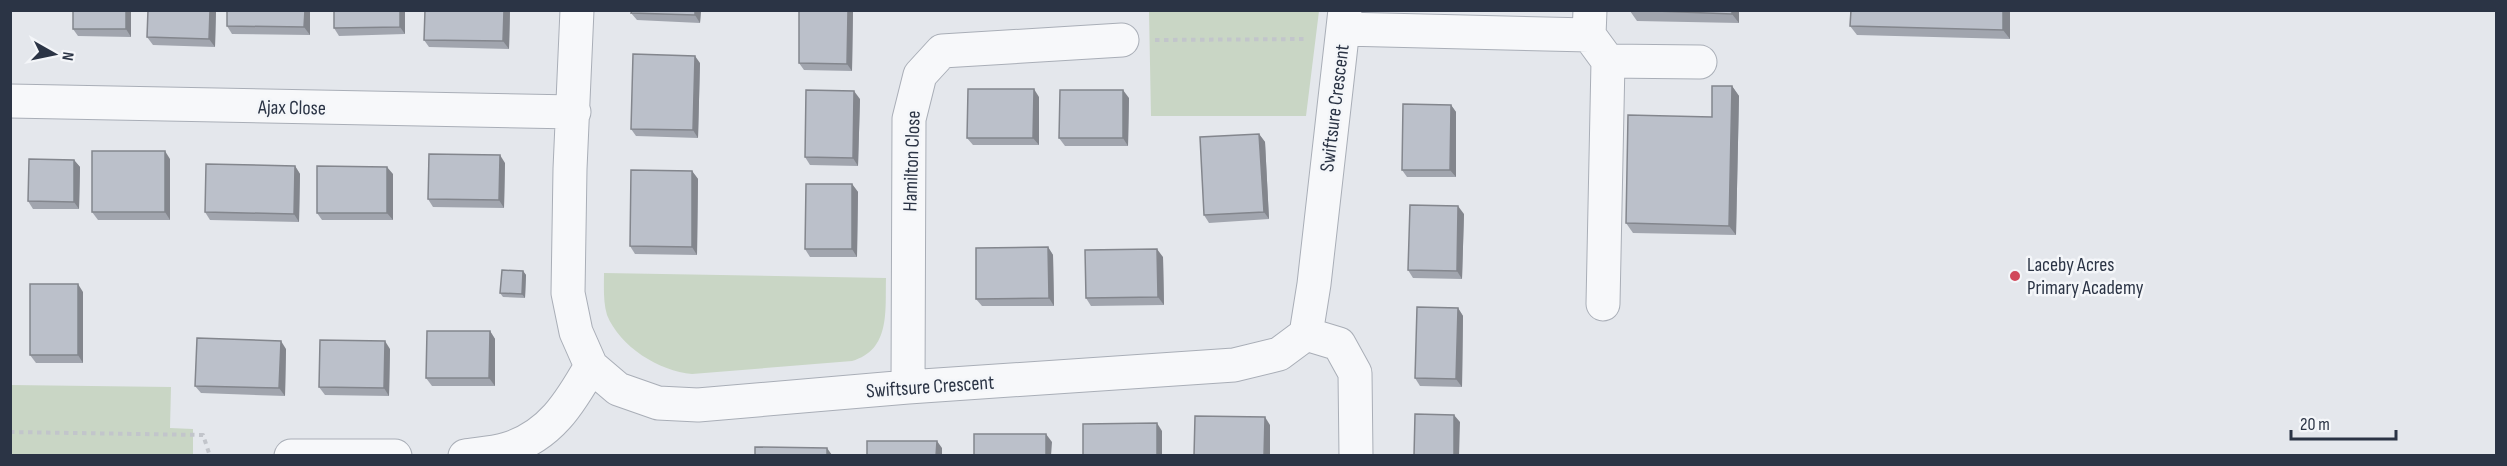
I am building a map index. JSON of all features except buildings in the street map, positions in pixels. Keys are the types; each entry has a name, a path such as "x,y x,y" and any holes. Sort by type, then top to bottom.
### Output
{"street":[{"name":"Swiftsure Crescent","path":"577,10 570,169 568,293 576,332 591,366 618,388 658,403 698,405 908,387 1234,365 1279,354 1306,334 1314,284 1344,20"},
{"path":"1344,20 1590,23 1608,61 1602,304"},
{"name":"Hamilton Close","path":"908,387 909,119 920,75 942,51 1122,40"},
{"path":"1608,61 1700,62"},
{"name":"Ajax Close","path":"10,101 574,112"},
{"path":"1306,334 1339,344 1354,373 1356,456"},
{"path":"465,456 507,449 544,431 573,399 591,366"},
{"path":"291,456 395,456"}],"path":[{"path":"1122,40 1316,39 1344,20"},
{"path":"10,432 203,435 210,456"}],"green space":[{"path":"1149,11 1319,11 1306,116 1151,116"},
{"path":"604,273 886,278 883,327 874,348 865,356 852,361 692,374 679,372 642,355 631,347 613,327 607,315 604,299"},
{"path":"11,385 171,387 170,428 193,429 193,455 11,455"}],"place":[{"name":"Laceby Acres Primary Academy","path":"2015,276"}]}
